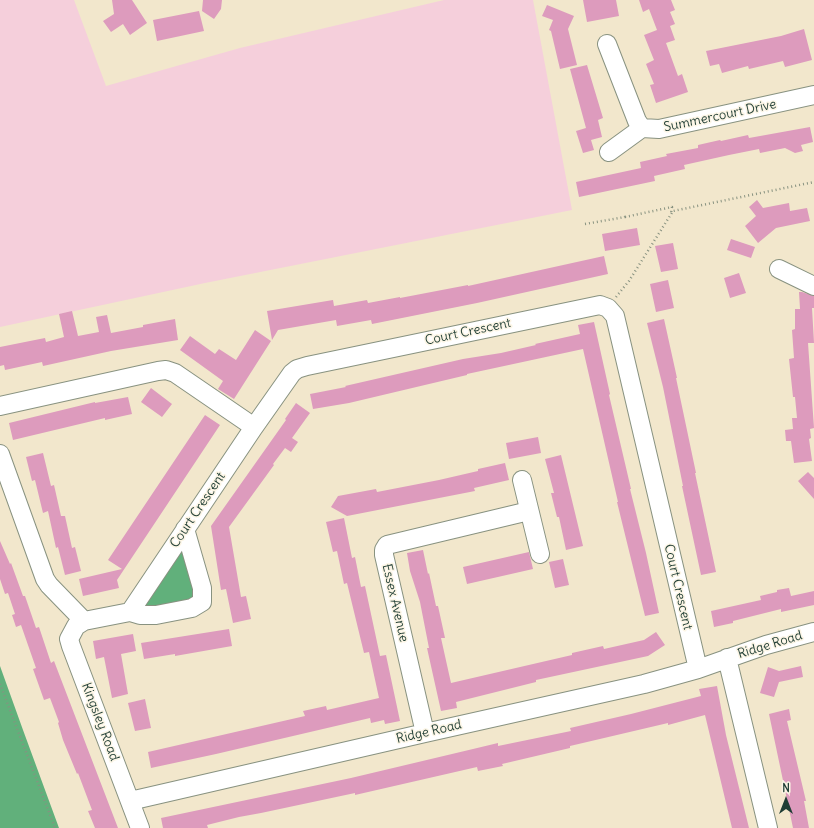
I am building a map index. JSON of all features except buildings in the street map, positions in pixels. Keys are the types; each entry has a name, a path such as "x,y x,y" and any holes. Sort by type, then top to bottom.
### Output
{"street":[{"path":"607,44 637,121 642,128 609,152"},
{"name":"Summercourt Drive","path":"642,128 659,129 814,95"},
{"path":"779,269 814,286"},
{"name":"Court Crescent","path":"130,612 254,427 292,373 297,369 600,305 608,308 615,316 698,669"},
{"path":"0,406 166,370 174,373 254,427"},
{"path":"0,454 45,579 84,621 130,612 140,615 156,615 192,608 202,602 202,588 185,529"},
{"path":"522,480 540,554"},
{"name":"Essex Avenue","path":"425,733 385,563 384,550 387,545 529,511"},
{"name":"Kingsley Road","path":"84,621 76,626 69,639 140,828"},
{"name":"Ridge Road","path":"130,801 644,684 698,669 766,645 814,632"},
{"name":"Ridge Road","path":"727,658 768,828"}],"path":[{"path":"608,308 629,281 673,211 814,182"},
{"path":"585,224 672,207 671,214"},
{"path":"0,684 55,828"}],"shaded area":[{"path":"0,0 74,0 106,86 240,48 444,0 533,0 572,210 205,283 0,327"}],"green space":[{"path":"181,544 196,590 193,600 157,609 139,606"},
{"path":"0,666 23,730 59,828 0,828"}]}
